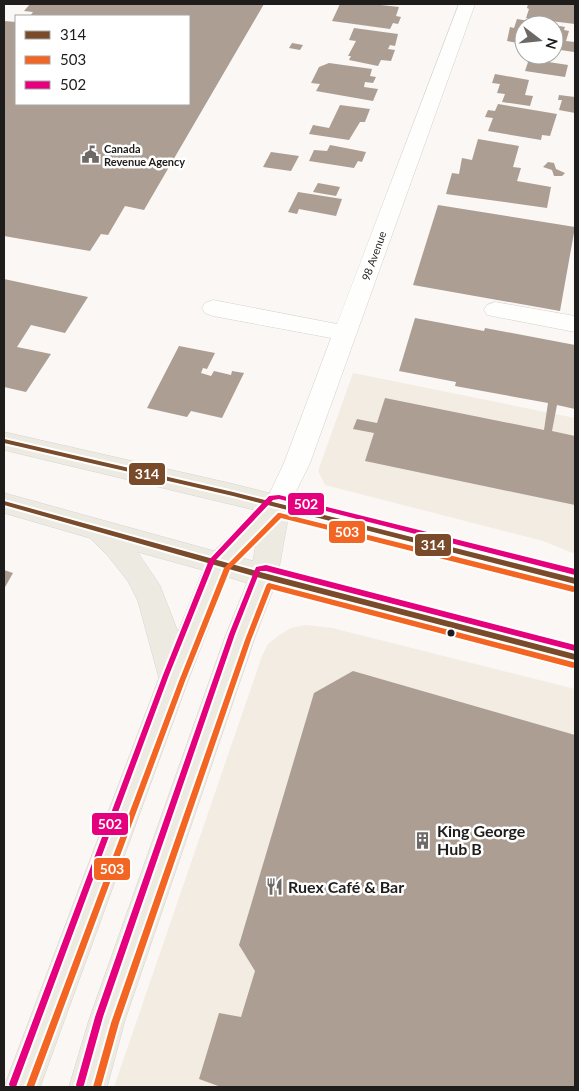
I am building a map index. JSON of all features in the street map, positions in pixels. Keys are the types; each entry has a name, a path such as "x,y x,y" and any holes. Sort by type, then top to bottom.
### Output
{"main road":[{"path":"4,441 276,505 575,581"},
{"path":"4,503 264,576 575,657"},
{"path":"21,1087 174,678 220,563 276,505"},
{"path":"88,1087 107,1020 240,637 264,576 276,505"},
{"path":"98,528 130,560 151,598 165,639 174,678"}],"street":[{"name":"98 Avenue","path":"276,505 297,463 467,4"},
{"path":"213,308 345,333"},
{"path":"495,310 575,324"}],"shaded area":[{"path":"353,373 575,418 575,554 543,541 325,485 318,471"},
{"name":"King George Hub B","path":"306,625 332,628 575,689 575,1087 114,1087 262,656 268,644 278,636 291,628"}],"building":[{"name":"Canada Revenue Agency","path":"30,4 264,4 144,210 125,206 108,235 101,234 90,251 4,236 4,21 15,22 15,105 190,105 190,15 31,15 33,12 24,11"},
{"path":"340,4 372,4 399,7 396,16 401,17 398,24 393,23 390,29 332,21"},
{"path":"528,4 575,4 575,24 564,23 564,15 527,15 529,9 527,8"},
{"path":"510,27 514,28 514,42 507,41"},
{"path":"354,28 398,34 395,46 390,45 388,49 395,50 391,61 381,60 378,66 349,60 351,56 348,56 356,41 349,40"},
{"path":"564,30 569,31 566,41 575,42 574,52 564,50"},
{"path":"292,43 303,45 300,50 289,48"},
{"path":"329,63 372,69 370,76 376,77 373,83 365,82 364,87 378,89 373,101 316,91 320,84 311,83 319,67"},
{"path":"527,65 568,65 565,77 525,71"},
{"path":"495,74 529,80 525,95 533,96 530,106 502,102 505,94 497,93 500,84 492,83"},
{"path":"559,95 575,97 575,113 559,110 562,100 558,100"},
{"path":"498,104 557,114 550,136 542,135 541,140 488,131 493,118 485,117 488,110 495,111"},
{"path":"340,105 370,109 365,122 360,122 349,140 309,134 313,125 329,128"},
{"path":"478,139 519,146 513,167 521,168 517,181 551,187 547,208 446,194 452,173 459,174 462,158 472,160"},
{"path":"330,145 366,152 362,162 358,161 354,168 309,161 314,150 327,151"},
{"path":"271,152 299,156 291,171 263,167"},
{"path":"548,162 554,163 556,169 565,173 562,176 554,176 552,170 543,167"},
{"path":"318,183 340,187 336,196 313,192"},
{"path":"298,192 342,199 336,216 299,209 297,214 288,212"},
{"path":"438,205 575,227 560,311 413,285"},
{"path":"4,279 88,297 65,333 31,325 17,347 51,354 26,392 4,387"},
{"path":"415,318 484,331 485,328 575,345 575,409 557,405 552,431 575,436 575,505 365,461 374,433 353,429 357,419 377,423 385,398 544,430 548,403 455,386 456,382 399,371"},
{"path":"179,346 215,353 207,369 203,368 201,373 211,376 214,371 231,375 232,371 244,373 222,418 191,411 187,417 147,408"},
{"path":"4,570 13,573 4,589"},
{"name":"King George Hub B","path":"353,671 575,735 575,1087 221,1087 199,1079 219,1013 241,1017 255,971 239,945 314,693"}],"transit line":[{"name":"314","path":"4,441 233,494 575,581"},
{"name":"502","path":"13,1084 166,675 212,560 271,498 279,497 575,572"},
{"name":"314","path":"4,503 264,576 575,657"},
{"name":"503","path":"30,1087 182,681 227,568 280,515 573,589"},
{"name":"502","path":"80,1085 99,1017 232,634 258,569 266,568 575,648"},
{"name":"503","path":"97,1087 115,1023 248,640 269,586 573,665"}],"place":[{"name":"Canada Revenue Agency","path":"90,155"},
{"name":"King George Hub B","path":"423,840"},
{"name":"Ruex Café & Bar","path":"274,887"}]}
